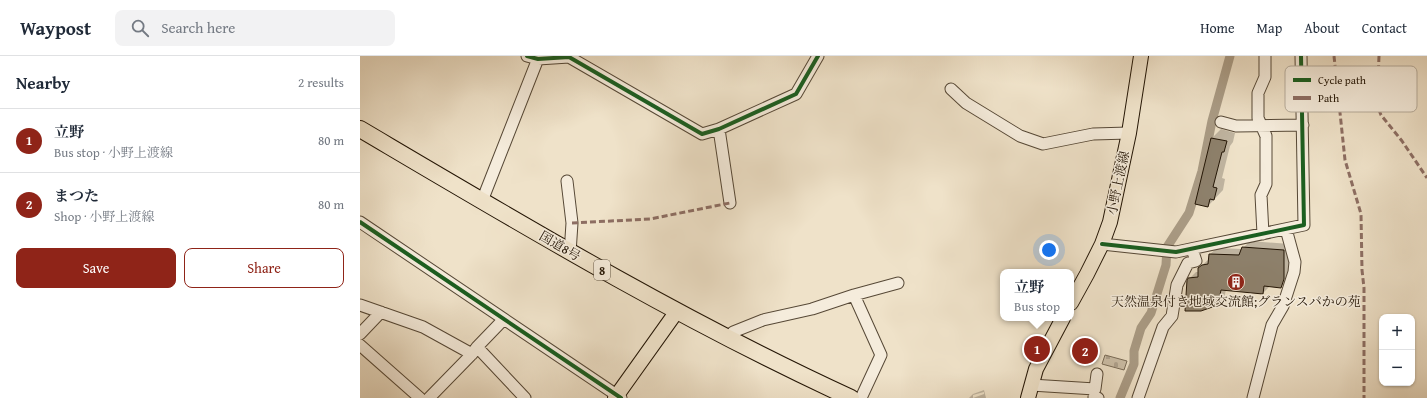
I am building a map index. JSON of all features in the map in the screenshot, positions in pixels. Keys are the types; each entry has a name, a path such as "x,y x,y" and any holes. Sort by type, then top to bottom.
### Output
{"highway":[{"name":"国道8号","path":"360,129 570,252 677,312 730,340 851,398"}],"main road":[{"name":"小野上渡線","path":"1074,298 1102,244 1114,206 1129,133 1141,56"},
{"path":"618,397 677,312"},
{"path":"1029,392 1036,369 1061,321"}],"street":[{"path":"527,56 538,58 569,57 702,134 719,129 796,94 818,56"},
{"path":"1263,234 1261,195 1266,184 1266,136 1258,118 1258,93 1265,76 1265,56"},
{"path":"1301,56 1301,66"},
{"path":"482,201 538,58"},
{"path":"951,89 966,103 1020,136 1043,144 1093,134 1129,133"},
{"path":"1102,244 1176,252 1304,225 1303,112"},
{"path":"1221,122 1236,126 1303,125"},
{"path":"719,129 730,203"},
{"path":"567,181 572,223 570,252"},
{"path":"360,222 618,397"},
{"path":"1256,395 1272,325 1283,306 1294,272 1295,262 1286,229"},
{"path":"1138,398 1163,328 1172,316 1177,285 1188,263 1196,261 1192,249"},
{"path":"730,340 733,332 763,320 812,309 854,295 898,283"},
{"path":"854,295 881,355 861,398"},
{"path":"360,305 423,327 475,351 525,398"},
{"path":"360,334 381,312"},
{"path":"429,398 504,319"},
{"path":"360,344 420,398"},
{"path":"1029,392 1096,395 1097,374"}],"green space":[{"path":"1105,355 1127,361 1124,370 1102,364"}],"building":[{"path":"1211,138 1227,141 1224,152 1222,152 1213,187 1217,188 1214,200 1210,199 1208,207 1195,204"},
{"name":"天然温泉付き地域交流館;グランスパかの苑","path":"1242,247 1284,250 1284,279 1281,288 1264,286 1263,294 1221,290 1218,305 1201,311 1185,311 1187,280 1188,278 1198,277 1198,268 1202,265 1208,264 1209,254 1239,255"}],"waterway":[{"path":"1120,398 1134,364 1134,351 1141,328 1151,313 1166,265 1167,247 1189,213 1202,171 1212,121 1230,56"}],"marked path":[{"path":"1334,56 1335,66"},
{"path":"1379,56 1379,66"},
{"path":"1340,112 1345,160 1361,214 1362,270 1364,288 1364,398"},
{"path":"1380,112 1427,178"},
{"path":"572,223 650,219 730,203"}],"cycle path":[{"path":"527,56 538,59 569,57 702,134 719,129 796,94 818,56"},
{"path":"1301,56 1301,66"},
{"path":"1102,244 1176,252 1304,225 1302,112"},
{"path":"360,222 621,398"}],"place":[{"name":"天然温泉付き地域交流館;グランスパかの苑","path":"1236,282"},
{"name":"立野","path":"1037,349"},
{"name":"まつた","path":"1085,351"}]}
